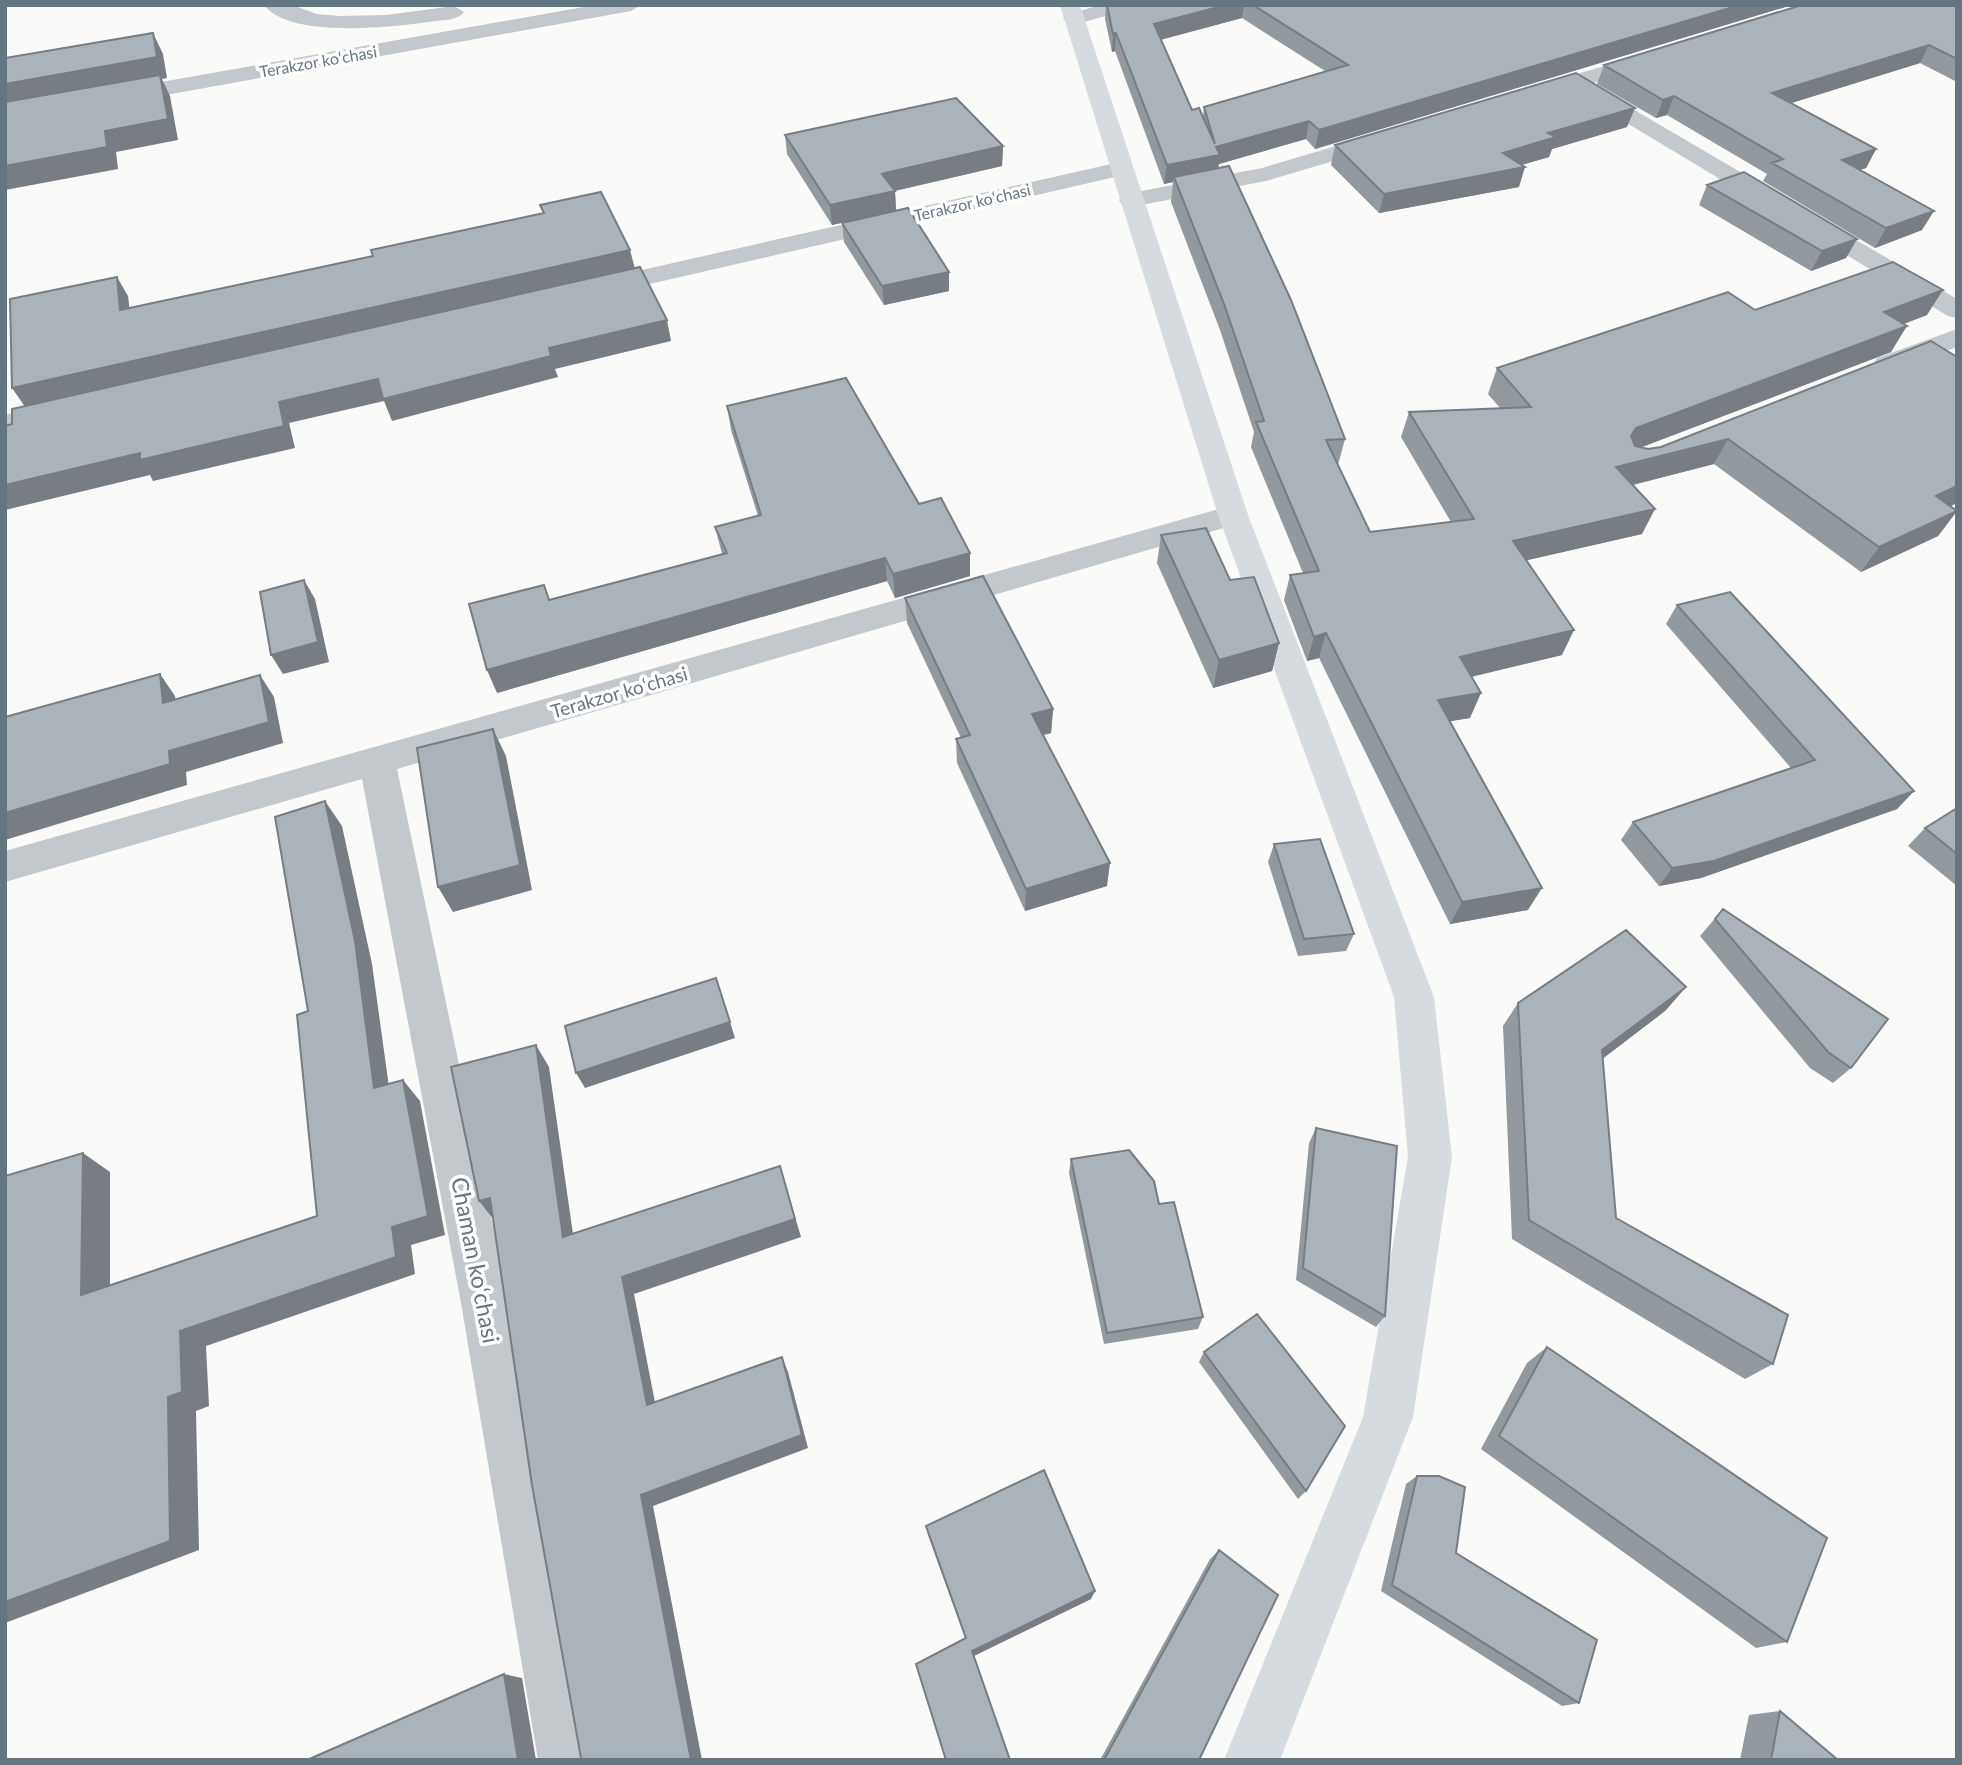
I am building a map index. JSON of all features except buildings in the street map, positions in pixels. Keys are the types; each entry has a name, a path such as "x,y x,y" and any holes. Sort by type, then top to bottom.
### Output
{"street":[{"path":"274,5 295,17 333,23 410,18 477,9"},
{"name":"Terakzor koʻchasi","path":"97,100 631,5"},
{"path":"1124,5 1072,12 1233,515 1414,997 1430,1157 1388,1418 1252,1760"},
{"path":"1507,102 1666,54"},
{"path":"1574,82 1957,310"},
{"name":"Terakzor koʻchasi","path":"563,296 1126,184 1266,174 1400,134"},
{"path":"1856,377 1957,337"},
{"path":"5,424 87,405"},
{"name":"Terakzor koʻchasi","path":"5,867 1233,515"},
{"name":"Chaman koʻchasi","path":"377,761 485,1303 566,1760"}]}
